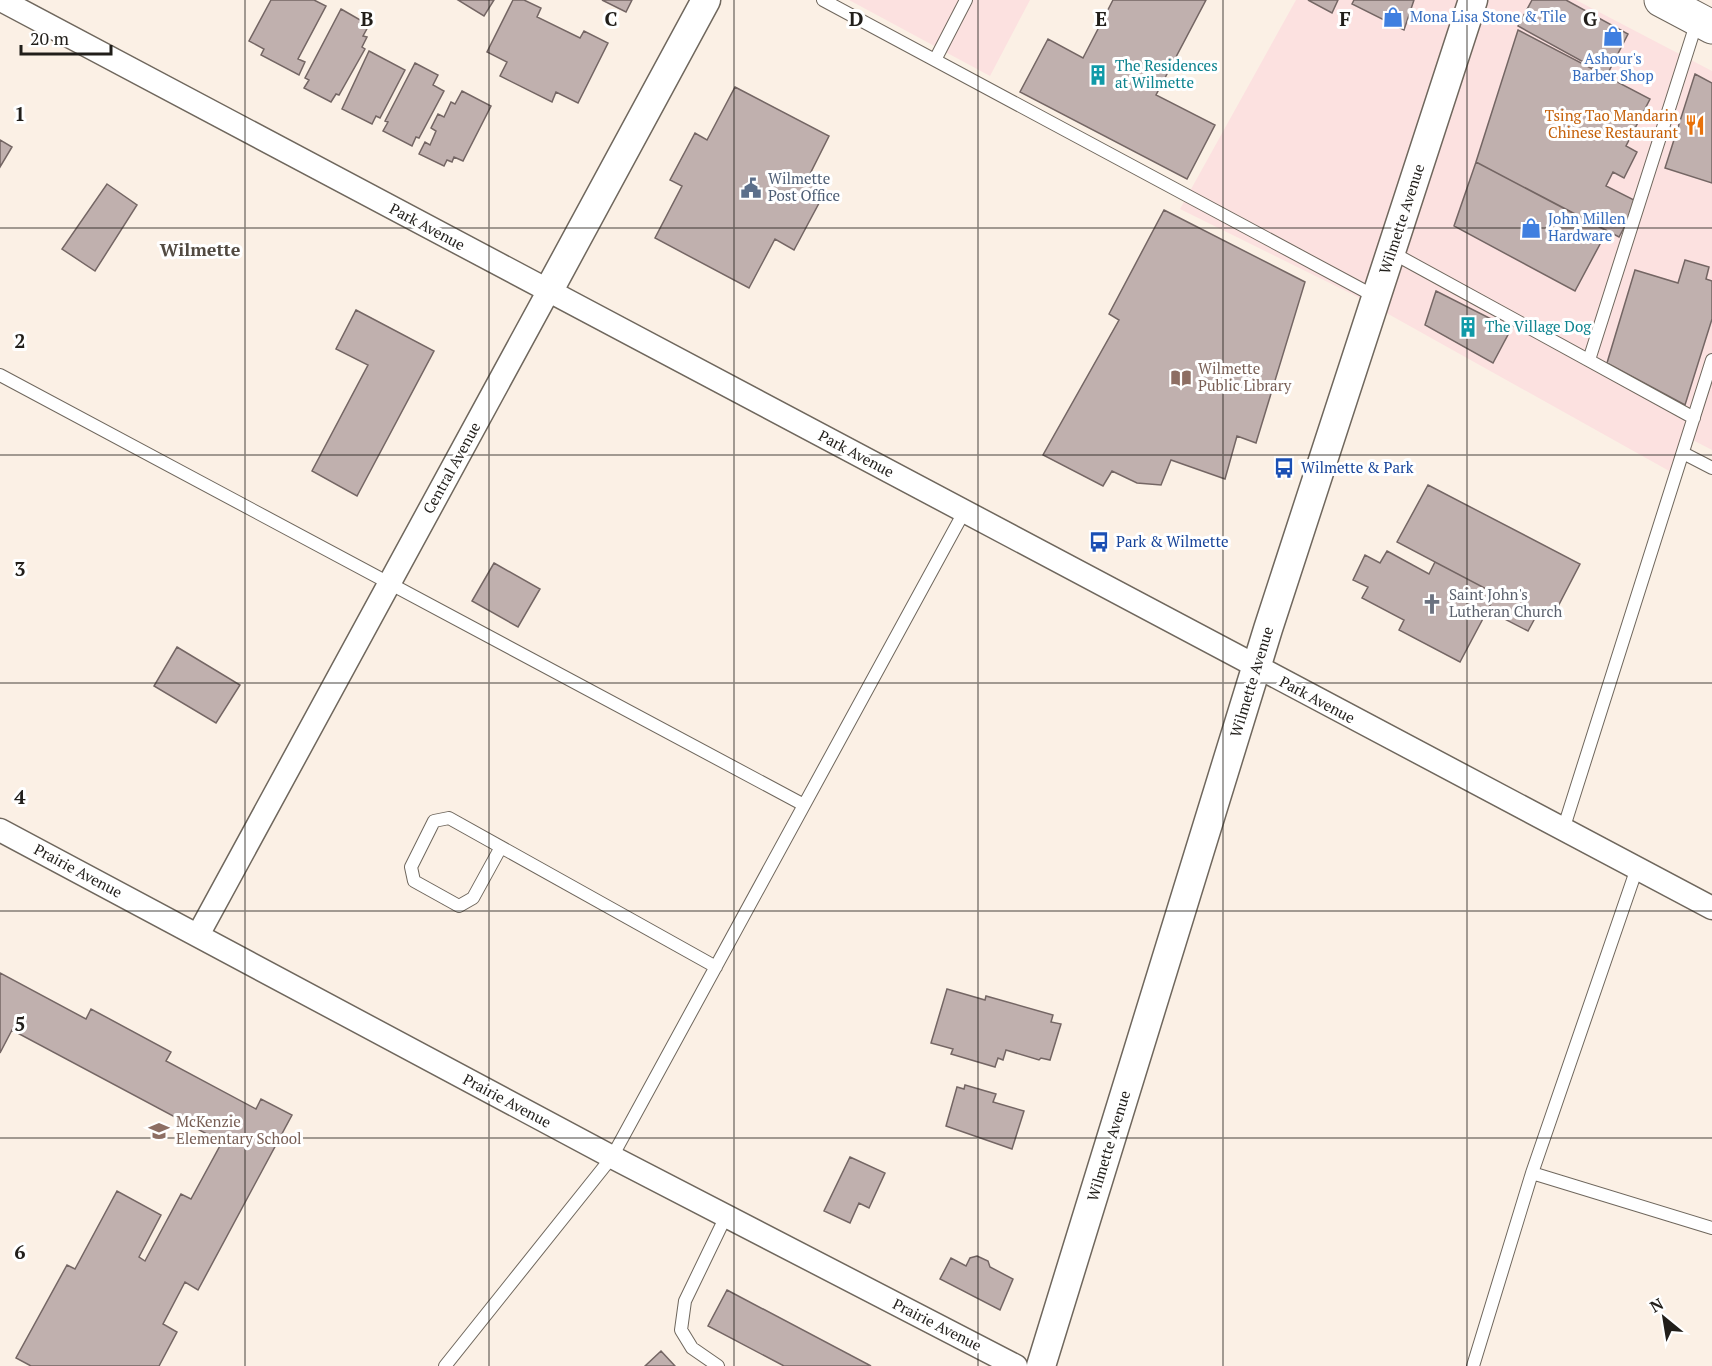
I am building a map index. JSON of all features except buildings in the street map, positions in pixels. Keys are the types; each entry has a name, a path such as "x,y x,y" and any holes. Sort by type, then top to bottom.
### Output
{"main road":[{"path":"1661,0 1705,24"}],"street":[{"name":"Park Avenue","path":"1,0 1257,669 1712,908"},
{"name":"Central Avenue","path":"198,935 706,0"},
{"name":"Wilmette Avenue","path":"1041,1366 1257,669 1473,0"},
{"name":"Prairie Avenue","path":"0,830 612,1157 1016,1366"}],"lane":[{"path":"824,0 1377,297"},
{"path":"935,60 966,0"},
{"path":"1589,360 1705,24"},
{"path":"1391,252 1694,418"},
{"path":"1563,830 1712,360"},
{"path":"0,375 804,805"},
{"path":"1683,453 1712,468"},
{"path":"445,1366 612,1157 964,512"},
{"path":"501,848 473,898 459,906 414,881 411,867 434,821 449,818 716,967"},
{"path":"1473,1366 1532,1173 1637,868"},
{"path":"1532,1173 1712,1228"},
{"path":"718,1366 692,1348 681,1330 685,1300 726,1216"}],"shaded area":[{"path":"849,0 1030,0 990,76"},
{"path":"1296,0 1576,0 1712,71 1712,450 1683,435 1671,472 1356,296 1180,209"}],"place":[{"name":"Mona Lisa Stone & Tile","path":"1393,17"},
{"name":"Ashour's Barber Shop","path":"1613,36"},
{"name":"The Residences at Wilmette","path":"1098,75"},
{"name":"Tsing Tao Mandarin Chinese Restaurant","path":"1695,125"},
{"name":"Wilmette Post Office","path":"751,188"},
{"name":"John Millen Hardware","path":"1531,228"},
{"name":"The Village Dog","path":"1468,327"},
{"name":"Wilmette Public Library","path":"1181,378"},
{"name":"Wilmette & Park","path":"1284,468"},
{"name":"Park & Wilmette","path":"1099,542"},
{"name":"Saint John's Lutheran Church","path":"1432,604"},
{"name":"McKenzie Elementary School","path":"159,1131"}],"district":[{"name":"Wilmette","path":"200,250"}]}
